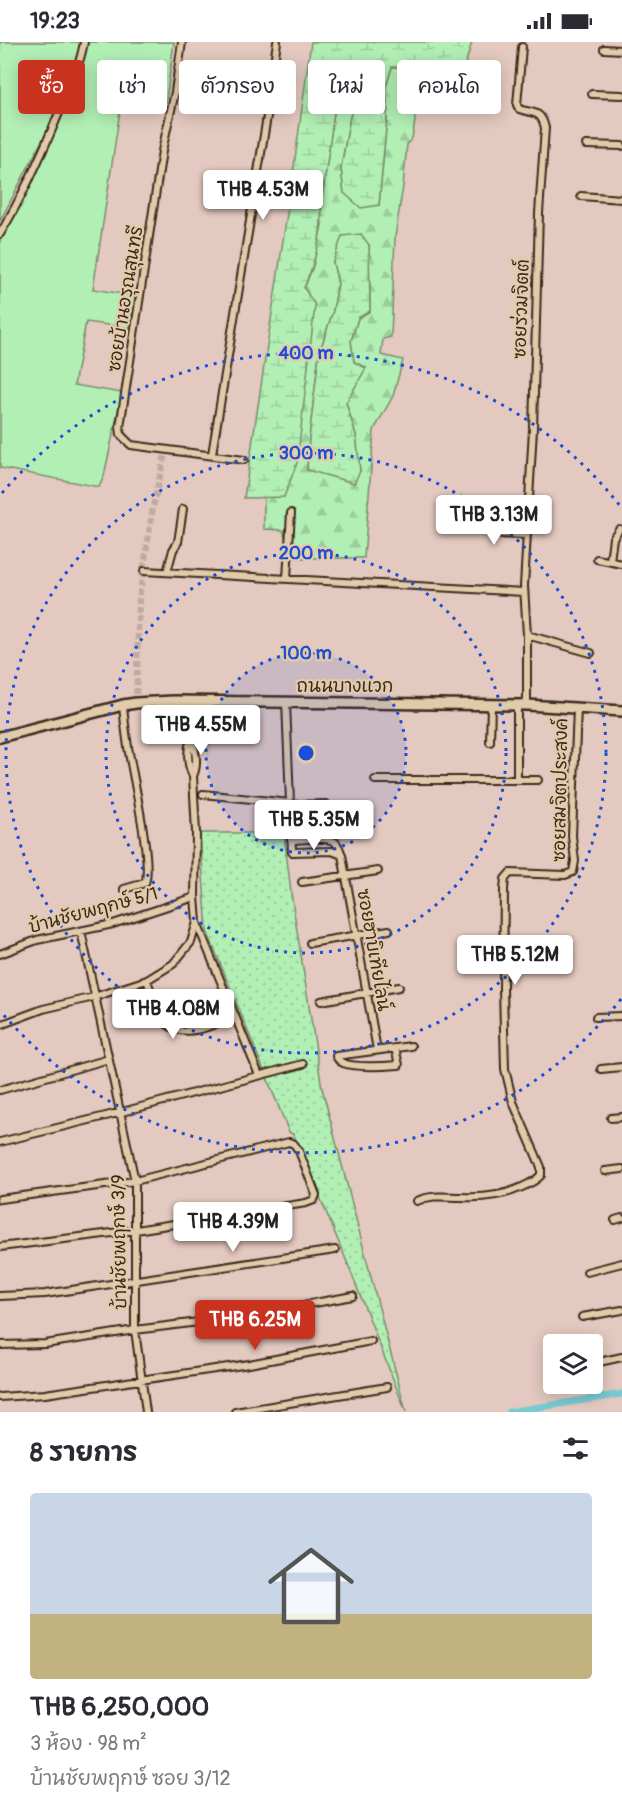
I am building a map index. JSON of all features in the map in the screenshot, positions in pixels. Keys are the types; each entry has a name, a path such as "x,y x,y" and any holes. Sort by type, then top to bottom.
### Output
{"main road":[{"name":"ถนนบางแวก","path":"0,737 136,703 187,705 286,702 491,704 622,711"}],"street":[{"path":"0,234 25,190 51,132 74,75 84,42"},
{"name":"ซอยบ้านอรุณสุนทรี","path":"182,42 178,74 162,151 120,427 121,435 131,445 244,460"},
{"path":"274,60 277,42"},
{"name":"ซอยร่วมจิตต์","path":"517,780 527,635 524,592 533,429 539,213 545,128 543,118 539,114 519,109 517,105 522,47"},
{"path":"604,49 622,50"},
{"path":"592,94 622,95"},
{"path":"212,454 269,114"},
{"path":"586,145 622,146"},
{"path":"581,196 622,199"},
{"path":"167,572 173,550 178,542 183,509"},
{"path":"287,578 291,513"},
{"path":"494,519 496,534 526,536"},
{"path":"610,561 613,538 619,530"},
{"path":"597,559 622,564"},
{"path":"144,571 524,592"},
{"path":"527,635 591,653"},
{"path":"286,702 292,852 332,851 342,855"},
{"path":"490,742 491,704"},
{"path":"123,705 127,744 143,832 147,876 145,884 124,889"},
{"name":"ซอยสมจิตประสงค์","path":"417,1201 426,1196 496,1195 518,1189 541,1174 541,1167 513,1102 505,1069 504,889 505,879 510,873 565,875 573,872 577,708"},
{"path":"191,737 188,746 190,769 193,776 196,833 197,922 259,1075"},
{"path":"375,780 538,780"},
{"path":"203,794 290,804 326,804"},
{"path":"291,840 333,840 342,855"},
{"name":"ซอยฮาบิเทียไลน์","path":"342,855 376,1050"},
{"path":"302,882 378,871"},
{"name":"บ้านชัยพฤกษ์ 5/1","path":"0,954 37,940 113,924 195,897"},
{"path":"0,1024 43,1009 147,980 173,964 191,942 197,922"},
{"path":"310,943 389,930"},
{"name":"บ้านชัยพฤกษ์ 3/9","path":"81,932 122,1112 135,1181 135,1330 146,1412"},
{"path":"147,980 157,1008 166,1023 177,1029 193,1031 235,1015"},
{"path":"321,1000 399,987"},
{"path":"596,1017 622,1016"},
{"path":"395,1048 399,1065 375,1066 343,1063 336,1056 376,1050 395,1048 411,1047"},
{"path":"0,1090 109,1059"},
{"path":"0,1142 303,1064"},
{"path":"602,1069 622,1067"},
{"path":"611,1118 622,1117"},
{"path":"0,1199 135,1181 289,1142 294,1144 298,1151 316,1195 314,1200 306,1203 136,1230 0,1247"},
{"path":"605,1170 622,1169"},
{"path":"0,1296 42,1294 335,1250"},
{"path":"587,1272 622,1263"},
{"path":"0,1345 45,1344 238,1317 353,1296"},
{"path":"582,1317 622,1310"},
{"path":"0,1396 45,1394 249,1364 371,1341"},
{"path":"603,1361 622,1357"},
{"path":"235,1412 387,1387"}],"green space":[{"path":"0,42 81,42 75,60 18,60 18,114 54,114 0,221"},
{"path":"88,42 174,42 167,93 167,60 97,60 97,114 119,114 93,289 135,296 130,328 86,322 74,385 122,393 104,476 99,487 0,468 0,229 34,181 62,114 85,114 85,60 82,60"},
{"path":"311,42 472,42 467,60 397,60 397,67 392,67 385,90 385,60 309,60"},
{"path":"308,64 308,114 334,114 321,206 319,238 315,258 304,288 315,305 297,463 284,497 244,498"},
{"path":"392,67 397,67 397,114 415,114 415,121 412,138 407,144 395,237 391,337 383,339 381,355 403,360 393,396 374,430 364,558 292,558 283,530 264,529 264,497 284,497 304,289 313,266 322,225 321,206 334,114 351,114 341,168 344,193 379,205 388,106 385,90","holes":["369,245 370,311 358,318 351,341 354,362 366,367 346,403 356,435 360,471 307,470 319,354 333,311 338,284 333,262"]},
{"path":"385,90 388,105 379,205 361,208 344,193 341,168 351,114 385,114"},
{"path":"361,234 369,245 370,311 358,318 351,341 354,362 366,368 346,403 356,435 360,471 354,483 307,470 319,354 333,311 338,284 333,262 342,236"},
{"path":"200,833 284,833 291,893 322,1088 406,1412 347,1262 294,1135 289,1132 207,931"}],"waterway":[{"path":"509,1412 622,1394"}],"tunnel":[{"path":"136,703 139,599 153,507 166,449"},
{"path":"188,708 191,736"}]}
